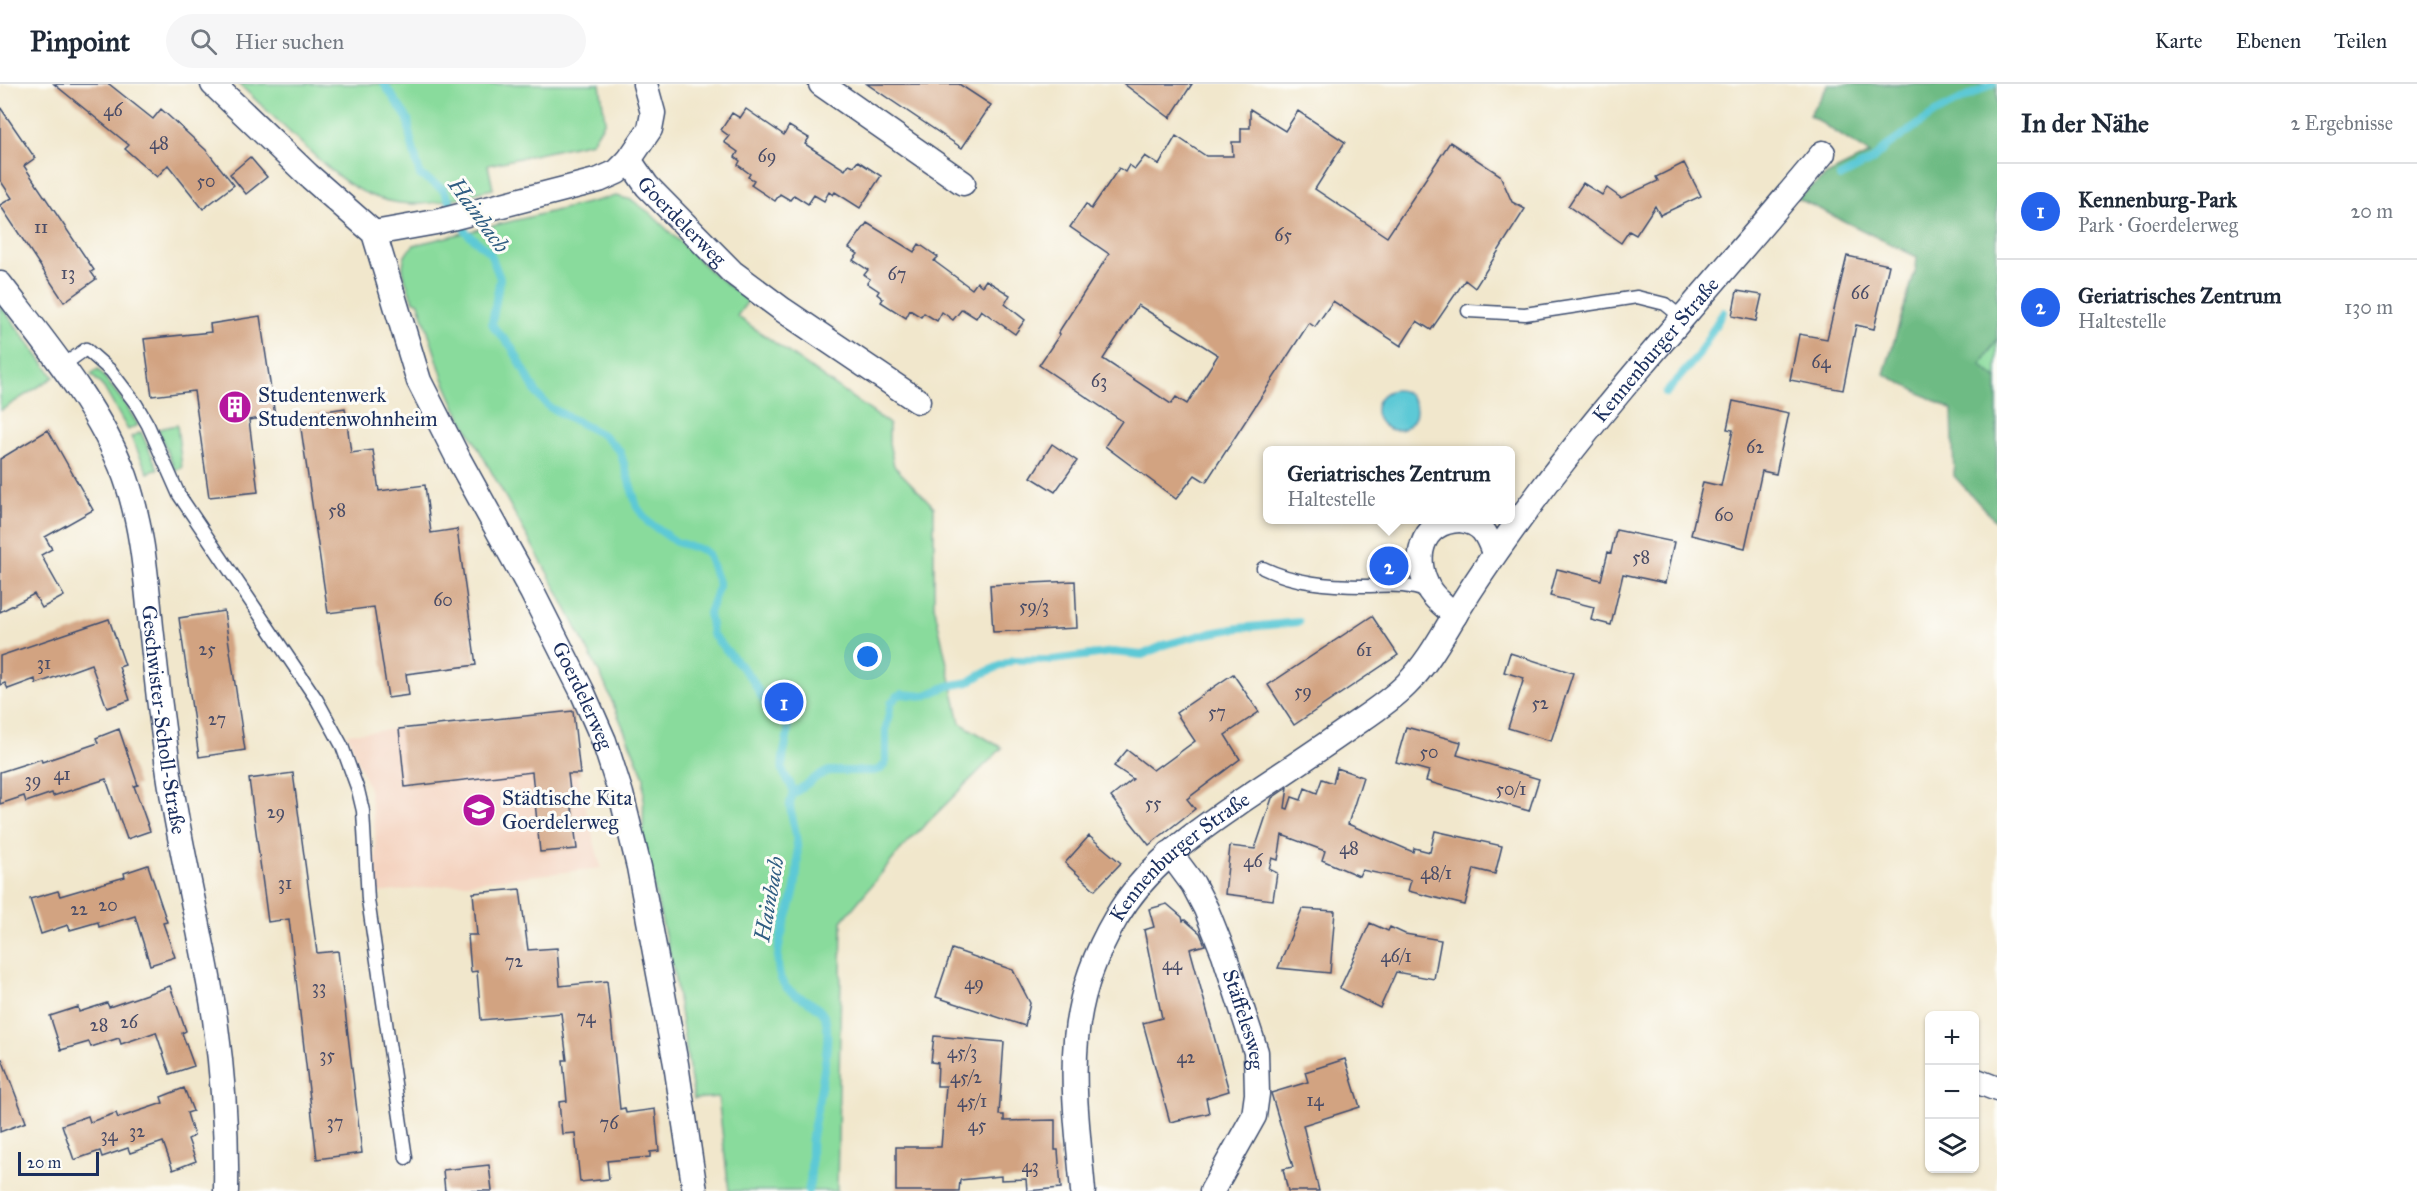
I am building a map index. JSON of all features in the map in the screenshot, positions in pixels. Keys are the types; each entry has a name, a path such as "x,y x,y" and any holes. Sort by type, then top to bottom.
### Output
{"street":[{"path":"213,84 308,175 374,233"},
{"name":"Goerdelerweg","path":"645,84 653,113 652,121 646,136 629,160 617,172 599,180 436,222 374,233 405,340 423,390 532,592 582,691 604,741 621,794 653,935 679,1081 695,1191"},
{"path":"821,84 963,183"},
{"name":"Kennenburger Straße","path":"1083,1191 1074,1076 1075,1033 1081,1000 1094,962 1116,917 1138,885 1170,853 1200,830 1392,698 1425,663 1494,553 1590,427 1681,317 1743,249 1823,153"},
{"name":"Goerdelerweg","path":"629,160 647,186 732,272 810,329 918,401"},
{"name":"Geschwister-Scholl-Straße","path":"0,284 62,366 110,444 124,474 137,520 147,579 160,710 170,778 217,1038 224,1100 226,1191"},
{"path":"1442,524 1430,530 1422,546 1422,567 1432,594 1455,615"},
{"path":"1477,524 1483,529 1494,553"},
{"name":"Stäffelesweg","path":"1170,853 1193,884 1206,909 1224,954 1256,1052 1257,1094 1254,1116 1212,1191"},
{"path":"1979,1082 1997,1089"}],"lane":[{"path":"1468,311 1525,314 1637,297 1665,304 1681,317"},
{"path":"62,366 86,349 95,355 125,387 148,425 179,495 317,700 342,746 358,790 363,812 368,900 406,1158"},
{"path":"1263,568 1287,578 1299,580 1357,586 1406,585 1432,594"}],"shaded area":[{"name":"Städtische Kita Goerdelerweg","path":"573,711 580,774 577,775 601,868 377,893 375,831 369,789 347,734"}],"green space":[{"path":"239,84 600,84 605,121 592,142 488,165 493,189 439,202 401,203 368,194 339,177"},
{"path":"1829,84 1997,84 1997,339 1981,365 1997,379 1997,523 1954,476 1952,410 1884,374 1916,268 1917,257 1797,198 1827,175 1870,154 1809,115"},
{"path":"616,196 632,200 650,213 710,271 748,301 737,316 889,424 889,443 894,466 934,507 934,605 960,723 1002,748 903,847 842,921 837,1191 729,1191 718,1097 694,1099 674,973 643,842 644,777 603,680 557,590 456,408 443,378 419,303 413,300 403,271 404,258 414,245"},
{"path":"0,305 54,377 0,411"},
{"path":"1997,339 1997,379 1981,365"},
{"path":"98,369 138,425 128,430 104,388 91,374"},
{"path":"177,425 182,468 175,470 158,429"},
{"path":"141,432 158,469 148,473 131,437"}],"water":[{"path":"1396,390 1410,396 1416,410 1410,424 1396,430 1382,424 1376,410 1382,396"}],"building":[{"path":"54,84 109,84 153,119 161,109 206,150 234,185 203,209 168,165 157,177 125,149 129,145"},
{"path":"867,84 959,84 991,105 962,148"},
{"path":"1124,84 1192,84 1170,118"},
{"path":"0,107 35,158 24,166 94,270 91,272 96,279 64,302 0,205 12,198 0,180"},
{"path":"746,109 784,135 789,126 809,138 805,144 845,170 849,164 854,166 858,161 881,176 860,208 835,192 833,195 829,192 824,201 814,195 808,204 794,195 790,200 780,194 775,201 751,185 754,180 748,177 750,174 738,165 740,161 735,157 738,152 724,142 729,136 721,130 732,113 740,118"},
{"path":"1250,109 1285,131 1298,111 1345,142 1315,189 1387,237 1450,142 1500,175 1512,202 1525,209 1475,288 1465,280 1431,330 1417,321 1401,346 1333,301 1315,327 1309,323 1206,482 1195,475 1176,499 1105,446 1122,421 1039,365 1109,254 1070,227 1086,204 1091,209 1119,168 1125,172 1129,165 1135,169 1145,156 1159,165 1176,136 1206,156 1233,156 1232,142 1241,142 1241,128 1250,128","holes":["1138,305 1218,355 1187,404 1176,397 1171,404 1103,359"]},
{"path":"250,157 267,177 246,194 230,174"},
{"path":"1684,163 1701,196 1660,215 1655,206 1636,235 1629,231 1621,243 1568,206 1583,183 1602,195 1607,188 1621,198 1658,181 1656,177"},
{"path":"867,223 914,252 919,244 938,257 934,261 972,289 977,282 982,286 986,280 1010,295 1005,304 1025,320 1015,334 981,310 976,318 962,309 953,320 942,312 937,321 924,313 921,317 910,310 906,318 881,302 883,299 877,294 879,291 867,283 870,279 864,275 868,270 853,260 858,254 849,248"},
{"path":"1847,256 1889,265 1874,329 1856,325 1843,390 1790,380 1799,334 1827,339"},
{"path":"1737,291 1762,295 1756,321 1732,316"},
{"name":"Studentenwerk Studentenwohnheim","path":"260,316 275,416 249,420 258,492 209,497 194,391 152,396 144,339 211,332 210,324"},
{"path":"1733,401 1789,413 1776,474 1762,471 1745,548 1691,535 1703,482 1721,486 1733,430 1727,429"},
{"path":"345,408 351,453 373,450 379,491 425,485 431,533 457,529 476,665 406,674 409,695 388,698 374,607 328,613 299,415"},
{"path":"48,430 93,510 45,537 52,549 41,555 64,596 42,608 34,594 0,612 0,459"},
{"path":"1052,444 1077,461 1055,492 1031,477"},
{"path":"1616,530 1674,542 1665,583 1623,574 1611,625 1591,620 1594,607 1550,596 1557,569 1601,580 1608,552 1611,553"},
{"path":"1075,581 1077,628 993,632 990,585"},
{"path":"224,611 245,750 199,757 179,618"},
{"path":"1372,616 1398,655 1294,725 1268,685"},
{"path":"109,619 125,665 119,667 130,700 107,708 91,664 36,684 35,679 8,689 5,683 0,685 0,656"},
{"path":"1510,653 1573,673 1551,741 1508,728 1524,678 1504,672"},
{"path":"1233,674 1259,712 1225,735 1240,759 1187,799 1195,809 1149,845 1111,797 1133,779 1114,766 1127,750 1153,770 1195,741 1176,713"},
{"name":"Städtische Kita Goerdelerweg","path":"573,711 580,774 568,774 577,849 540,852 532,772 405,787 399,729"},
{"path":"1406,727 1461,742 1457,755 1539,779 1529,811 1426,781 1429,771 1396,762"},
{"path":"119,729 138,785 134,786 150,831 127,839 106,779 53,796 52,793 26,802 24,796 0,804 0,772 41,759 42,762 98,743 96,738"},
{"path":"1337,768 1363,777 1348,824 1413,852 1414,848 1430,852 1435,831 1502,846 1495,874 1474,869 1465,905 1408,891 1411,880 1362,870 1359,876 1322,860 1325,851 1282,835 1278,860 1272,858 1269,869 1277,873 1273,900 1225,894 1230,846 1255,849 1272,798 1288,787 1285,808 1288,809 1292,797 1301,800 1305,788 1317,793 1322,779 1333,783"},
{"path":"293,773 317,953 338,951 362,1153 317,1159 289,919 268,922 249,779"},
{"path":"1089,836 1121,863 1095,890 1065,863"},
{"path":"148,865 167,922 163,923 175,957 150,965 135,916 99,927 98,922 70,930 68,925 41,934 30,899 58,891 60,896 125,877 124,873"},
{"path":"520,889 528,950 557,948 560,986 607,981 620,1109 625,1108 626,1113 655,1109 659,1151 650,1152 650,1157 607,1161 609,1179 580,1182 575,1133 562,1134 559,1102 567,1101 563,1060 567,1060 561,1013 481,1020 477,971 471,972 468,935 477,935 473,893"},
{"path":"1167,904 1182,917 1183,921 1185,920 1200,933 1205,945 1190,949 1229,1091 1206,1098 1209,1113 1170,1122 1143,1023 1162,1018 1144,930 1154,927 1149,909"},
{"path":"1302,909 1335,911 1330,973 1278,968"},
{"path":"1370,923 1388,931 1390,927 1405,934 1441,940 1434,979 1396,972 1380,1008 1340,988"},
{"path":"952,949 1013,970 1030,1003 1025,1026 936,997"},
{"path":"170,986 186,1031 182,1033 194,1066 170,1074 156,1032 121,1044 119,1038 91,1047 89,1042 61,1050 50,1016 78,1007 79,1012 107,1003 109,1007"},
{"path":"934,1036 1004,1042 999,1115 1004,1115 1004,1121 1055,1120 1055,1150 1058,1150 1061,1188 1027,1191 1026,1179 1001,1180 1001,1176 960,1180 959,1191 896,1191 896,1147 941,1147 946,1086 937,1086 938,1063 931,1062"},
{"path":"2,1059 26,1122 0,1132 0,1060"},
{"path":"1345,1059 1360,1107 1303,1125 1319,1191 1288,1191 1283,1169 1293,1167 1271,1093 1308,1082 1305,1072"},
{"path":"184,1088 193,1111 187,1113 194,1136 188,1139 196,1161 173,1170 163,1142 130,1153 128,1148 102,1157 100,1151 74,1160 62,1125 88,1116 90,1122 116,1113 118,1118 163,1103 161,1097"},
{"path":"489,1165 492,1191 445,1191 443,1170"}],"waterway":[{"name":"Hainbach","path":"384,84 408,119 410,137 420,175 443,189 466,232 490,253 500,278 492,323 495,329 511,346 537,394 549,407 603,435 620,451 637,507 648,522 676,542 703,550 708,554 719,585 709,613 712,634 752,679 766,705 788,726 782,766 793,791 790,808 796,836 797,876 782,933 778,965 784,985 790,991 812,1003 824,1016 827,1025 826,1056 812,1137 811,1178 808,1191"},
{"path":"1840,177 1871,161 1886,147 1935,113 1993,84"},
{"path":"1666,393 1697,357 1723,312"},
{"path":"793,794 829,771 881,769 886,762 886,728 891,703 902,694 924,696 948,686 969,682 1013,660 1052,660 1113,652 1142,655 1167,644 1205,634 1299,622"}],"place":[{"name":"Studentenwerk Studentenwohnheim","path":"235,407"},
{"name":"Geriatrisches Zentrum","path":"1389,566"},
{"name":"Kennenburg-Park","path":"784,702"},
{"name":"Städtische Kita Goerdelerweg","path":"479,810"}]}
